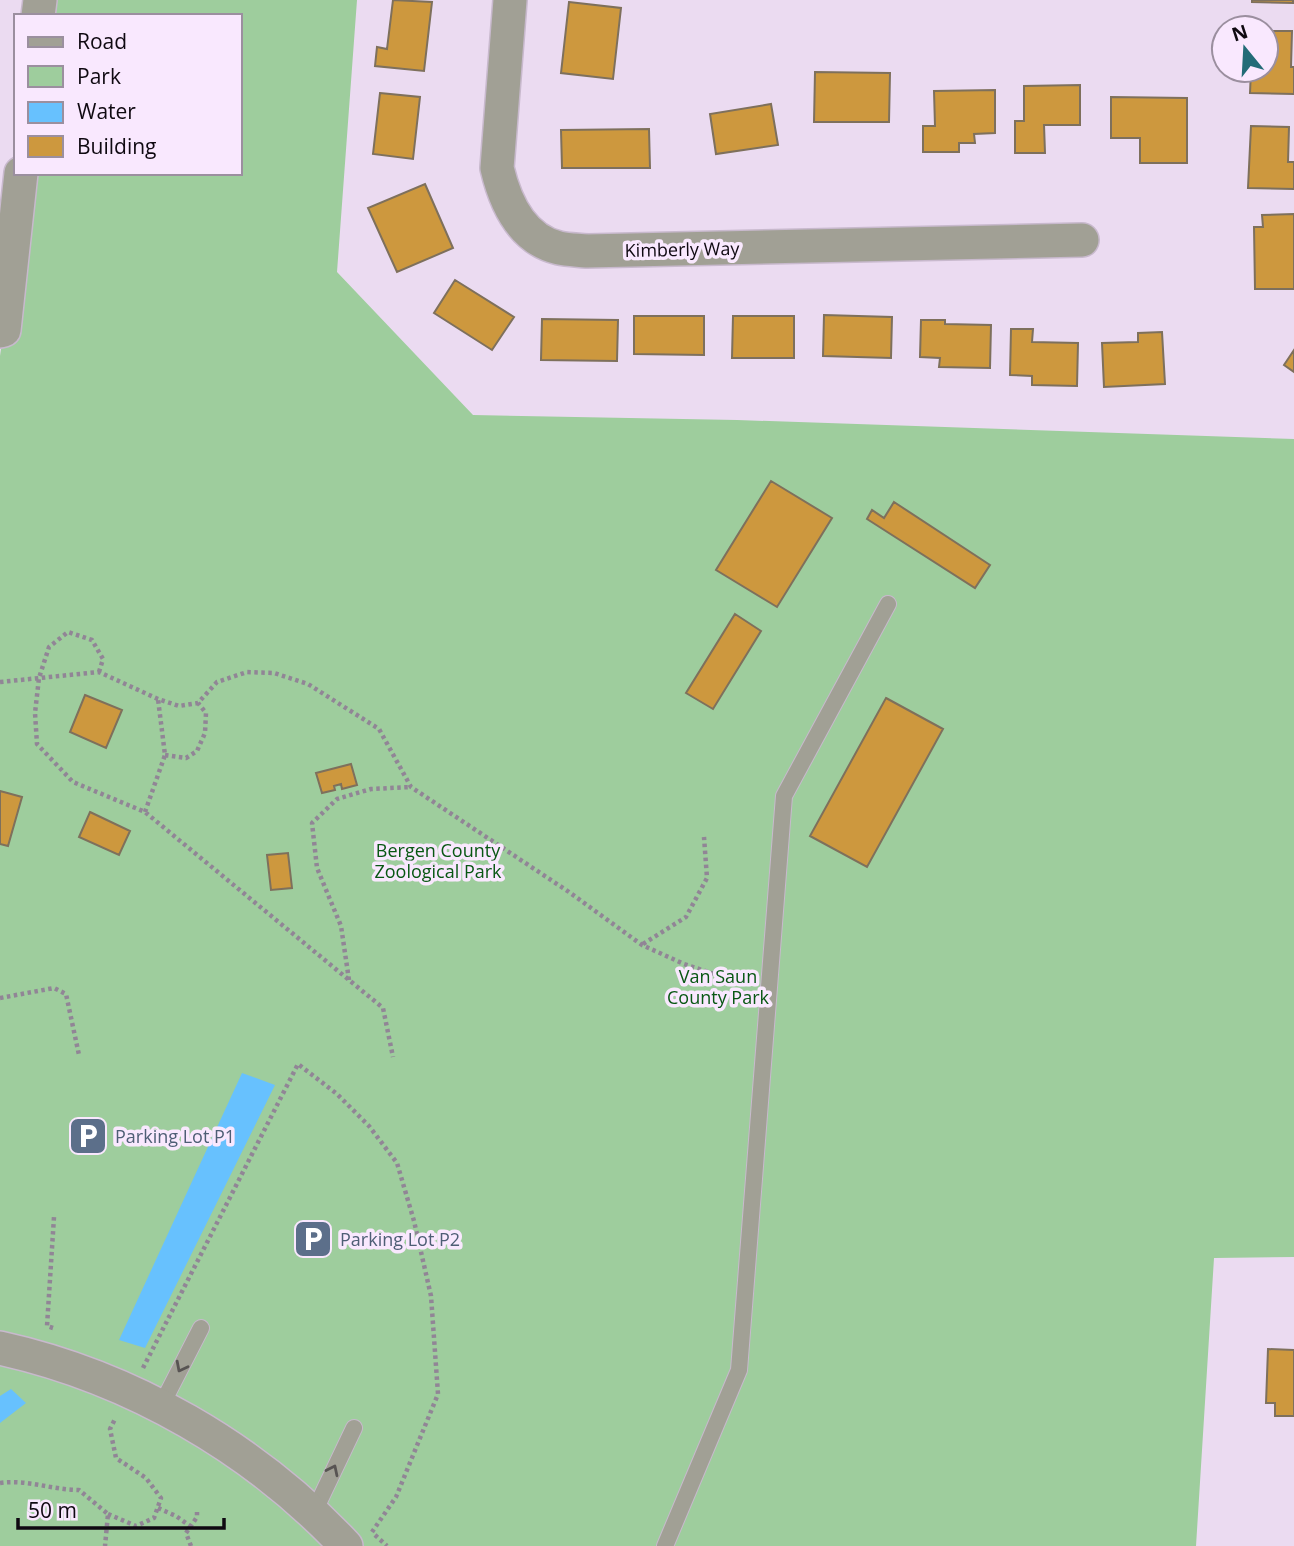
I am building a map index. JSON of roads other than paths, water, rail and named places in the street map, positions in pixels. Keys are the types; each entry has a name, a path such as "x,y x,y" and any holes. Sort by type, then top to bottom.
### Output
{"street":[{"name":"Kimberly Way","path":"510,0 497,168 503,195 516,219 537,239 558,248 587,251 1082,240"},
{"path":"0,331 4,330 21,175"},
{"path":"0,1348 51,1360 99,1377 135,1373 161,1406 227,1446 314,1512 359,1539"}],"lane":[{"path":"665,1546 739,1370 785,796 888,604"},
{"path":"161,1406 201,1328"},
{"path":"314,1512 354,1428"}],"water":[{"path":"242,1073 275,1085 145,1348 119,1340"},
{"path":"11,1389 26,1403 0,1423 0,1396"}],"place":[{"name":"Parking Lot P1","path":"88,1136"},
{"name":"Parking Lot P2","path":"313,1239"}],"park label":[{"name":"Bergen County Zoological Park","path":"438,860"},
{"name":"Van Saun County Park","path":"718,986"}]}
